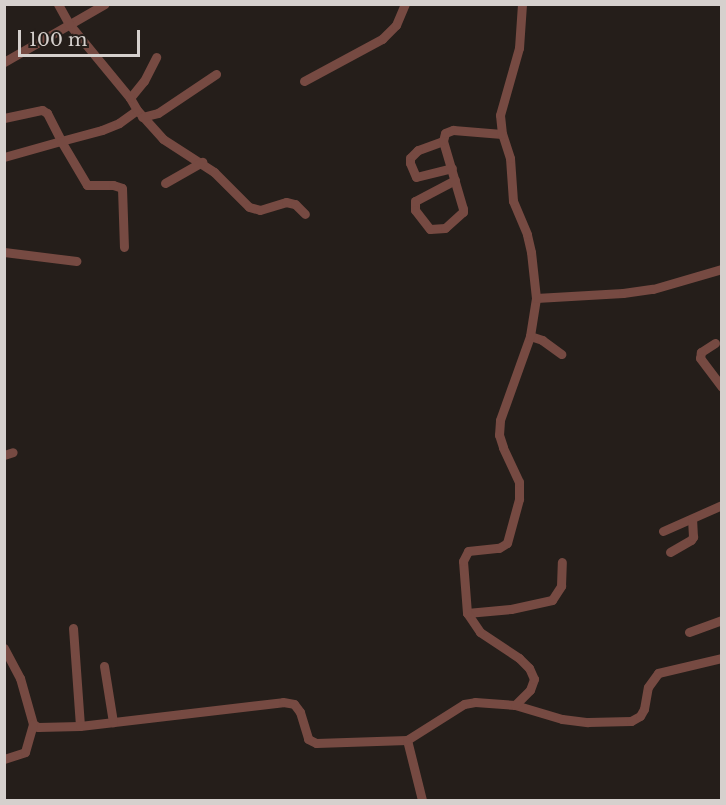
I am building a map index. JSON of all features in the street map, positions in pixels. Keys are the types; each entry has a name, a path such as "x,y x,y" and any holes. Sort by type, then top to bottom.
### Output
{"street":[{"path":"57,4 69,24 163,139 202,162 249,207 261,210 286,202 295,204 305,214"},
{"path":"4,62 105,4"},
{"path":"304,81 382,39 396,25 405,4"},
{"path":"515,705 530,690 534,679 529,668 519,658 480,632 467,612 464,555 473,550 499,549 507,543 511,534 519,482 499,435 500,420 530,336 536,298 531,252 527,234 513,201 510,158 502,135 500,115 519,48 522,4"},
{"path":"130,98 144,81 156,57"},
{"path":"4,157 102,130 140,113 158,113 216,74"},
{"path":"4,118 42,110 47,113 87,184 113,185 122,188 124,247"},
{"path":"455,180 416,201 415,210 430,229 445,228 463,212 455,180 452,168 443,141 445,133 449,131 502,135"},
{"path":"443,141 418,150 410,158 410,163 416,177 452,168"},
{"path":"165,183 202,162"},
{"path":"4,252 76,261"},
{"path":"536,298 614,294 653,289 722,269"},
{"path":"530,336 542,340 561,354"},
{"path":"715,343 701,351 700,358 722,387"},
{"path":"663,531 722,505"},
{"path":"670,552 693,537 692,519"},
{"path":"467,612 528,606 552,600 561,586 562,562"},
{"path":"689,632 722,620"},
{"path":"73,628 80,726"},
{"path":"4,648 20,678 33,724 25,752 4,759"},
{"path":"33,724 43,728 80,726 283,702 294,704 300,712 309,739 316,743 407,740 464,704 475,702 515,705 562,719 588,722 631,721 640,716 644,710 648,687 658,673 722,658"},
{"path":"104,666 113,722"},
{"path":"407,740 422,801"}]}
